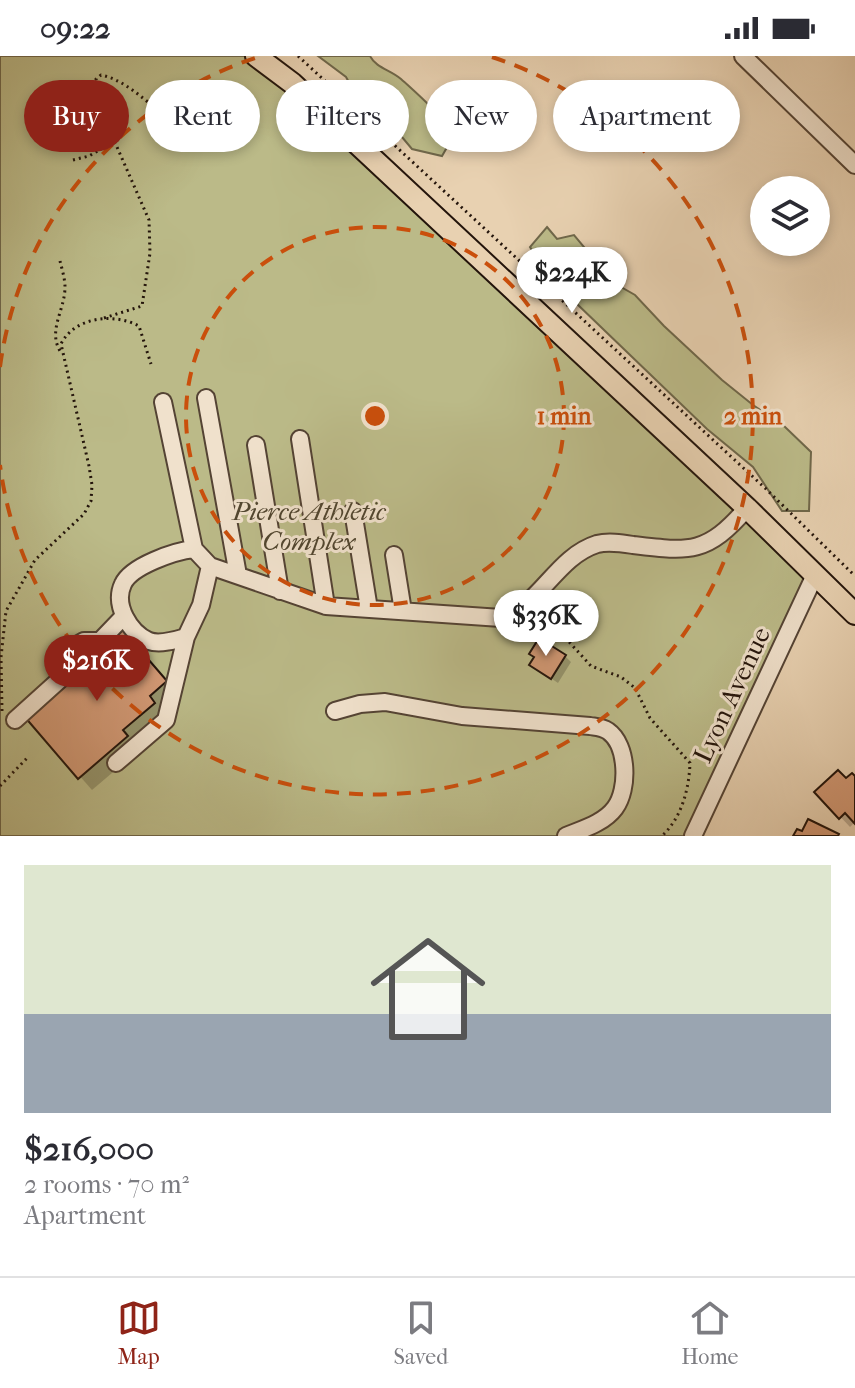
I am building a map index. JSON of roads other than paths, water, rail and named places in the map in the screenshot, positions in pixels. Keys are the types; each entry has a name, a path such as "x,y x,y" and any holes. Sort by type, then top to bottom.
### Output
{"main road":[{"path":"256,56 292,83 747,508 855,614"}],"street":[{"path":"743,56 855,165"},
{"path":"206,398 238,575"},
{"path":"163,402 194,549 210,566 326,606 501,618 525,605 564,566 596,544 696,548 726,532 747,508"},
{"path":"300,439 326,606"},
{"path":"256,445 280,591"},
{"path":"353,511 369,609"},
{"path":"186,637 151,642 134,629 124,616 120,595 124,581 140,568 194,549"},
{"path":"394,555 403,611"},
{"path":"116,763 166,720 186,637 201,605 210,566"},
{"name":"Lyon Avenue","path":"693,836 815,575"},
{"path":"8,716 66,674 70,649 84,641 100,641 124,616"},
{"path":"335,711 360,704 385,702 462,716 607,730 618,743 623,763 624,781 618,803 599,821 566,836"}],"park label":[{"name":"Pierce Athletic Complex","path":"309,526"}]}
